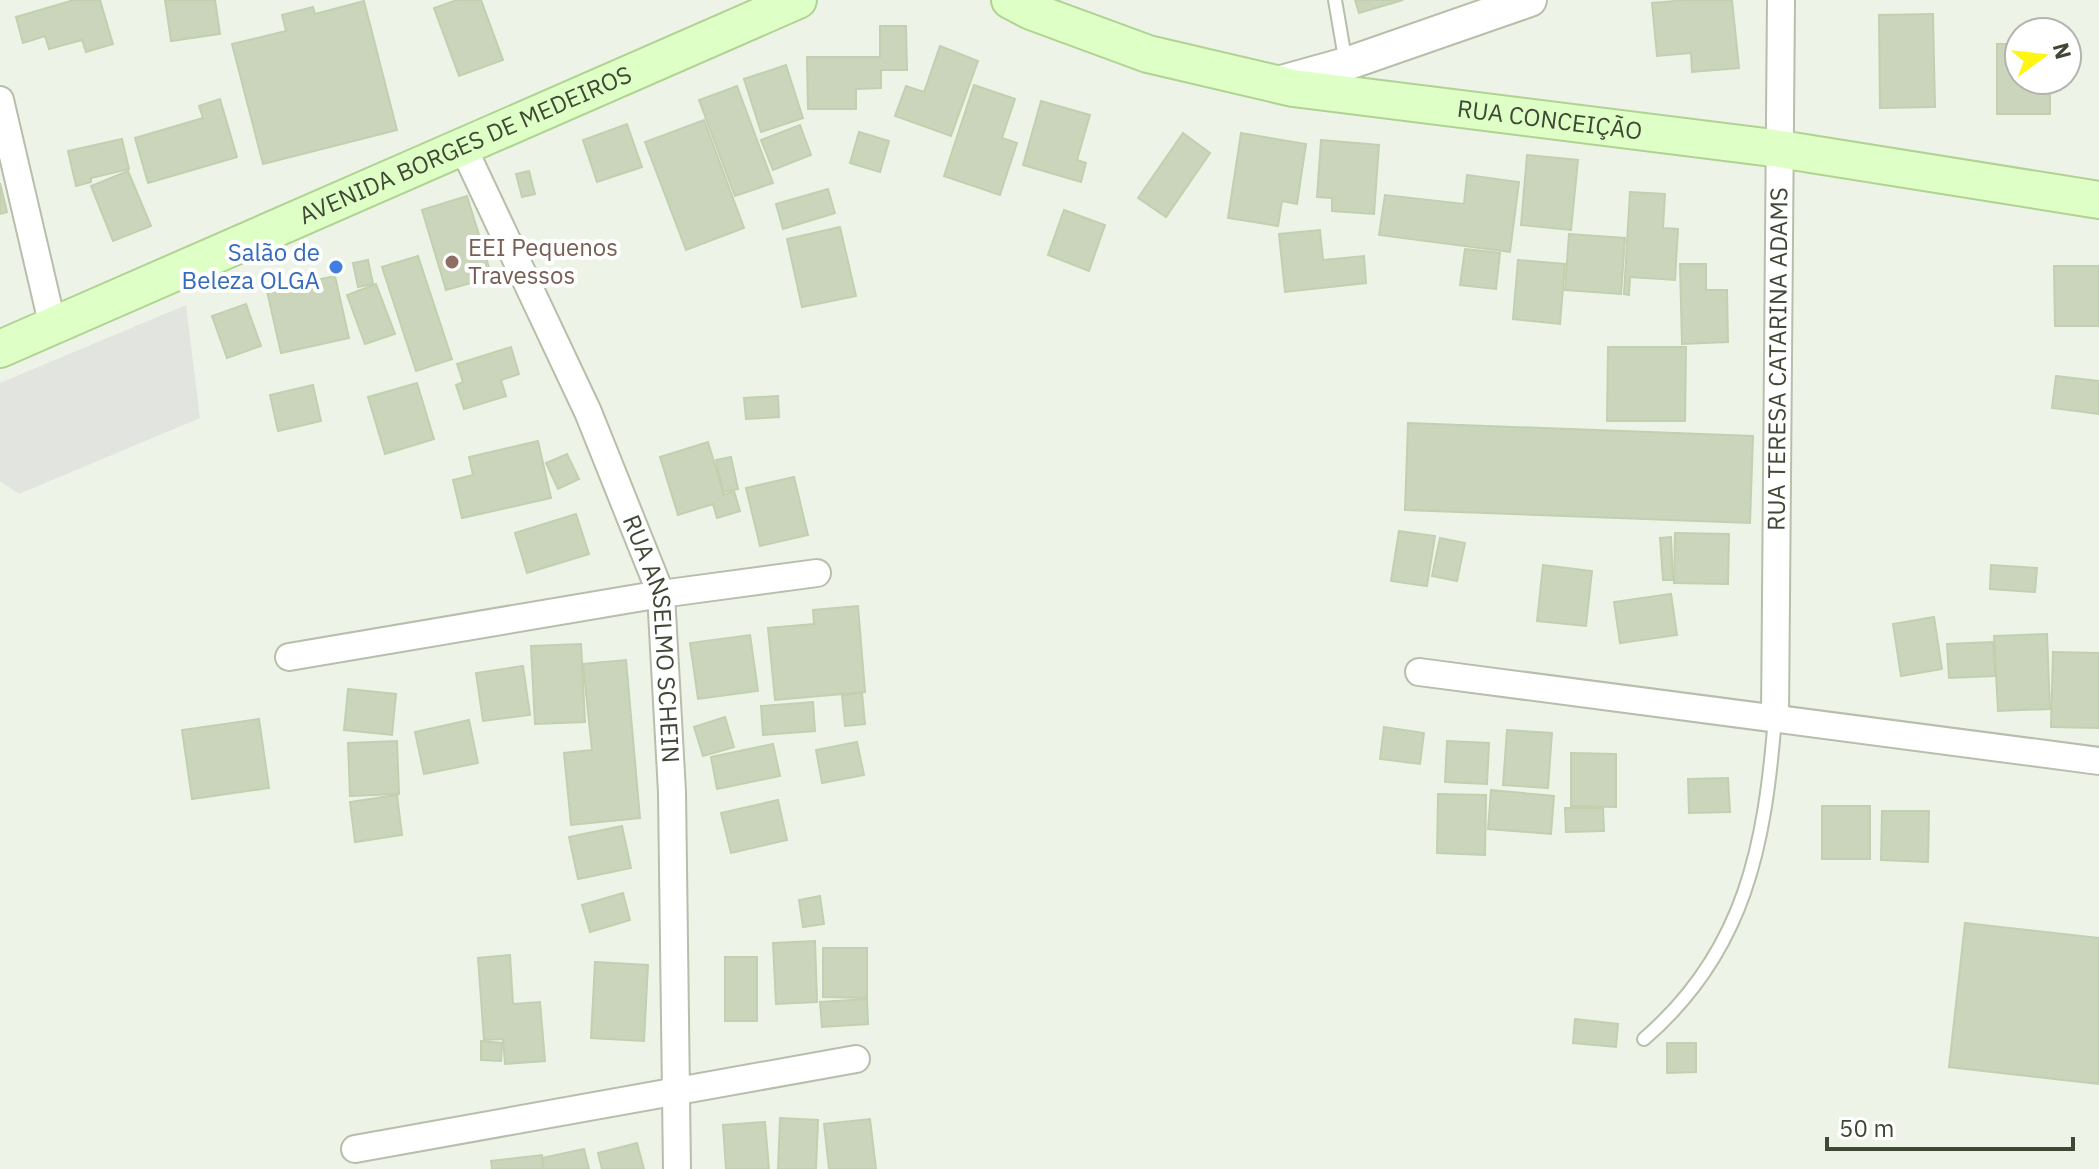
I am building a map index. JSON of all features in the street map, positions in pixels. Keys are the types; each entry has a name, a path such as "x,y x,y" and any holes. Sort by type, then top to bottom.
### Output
{"main road":[{"name":"AVENIDA BORGES DE MEDEIROS","path":"0,349 798,0"},
{"name":"RUA CONCEIÇÃO","path":"1010,0 1031,11 1148,54 1274,84 1780,149 2099,200"}],"street":[{"path":"1274,84 1346,64 1530,0"},
{"name":"RUA TERESA CATARINA ADAMS","path":"1775,717 1781,0"},
{"path":"0,100 53,327"},
{"name":"RUA ANSELMO SCHEIN","path":"462,145 588,412 661,594 672,792 677,1169"},
{"path":"289,657 661,594 817,573"},
{"path":"1419,672 2099,761"},
{"path":"355,1149 856,1059"}],"lane":[{"path":"1335,0 1346,64"},
{"path":"1644,1039 1676,1011 1723,947 1753,867 1768,805 1775,717"}],"shaded area":[{"path":"186,305 200,418 19,494 0,481 0,383"}],"building":[{"path":"74,0 100,0 113,44 86,52 82,40 49,49 45,36 23,43 16,17"},
{"path":"165,0 215,0 220,34 171,41"},
{"path":"457,0 481,0 503,60 459,76 434,8"},
{"path":"1355,0 1403,0 1359,13"},
{"path":"1732,0 1739,68 1692,72 1691,53 1657,56 1652,3"},
{"path":"364,1 397,130 263,164 232,44 286,31 282,15 313,7 315,14"},
{"path":"1933,14 1935,107 1880,108 1879,15"},
{"path":"880,26 906,26 907,70 881,70 881,88 856,89 856,109 808,109 807,57 880,57"},
{"path":"1997,44 2003,44 2003,96 2050,96 2050,114 1997,114"},
{"path":"940,46 978,61 951,136 895,116 906,86 924,92"},
{"path":"786,65 803,118 761,132 744,79"},
{"path":"974,85 1015,99 1002,138 1017,143 1000,195 944,176"},
{"path":"737,86 773,183 735,196 699,100"},
{"path":"220,99 237,157 148,183 135,138 203,118 199,106"},
{"path":"1041,101 1090,115 1077,160 1086,163 1081,182 1023,165"},
{"path":"704,120 744,228 686,250 645,142"},
{"path":"627,124 642,167 597,182 583,140"},
{"path":"800,125 811,155 773,170 761,140"},
{"path":"859,132 889,141 880,172 850,163"},
{"path":"1183,133 1210,153 1166,217 1138,198"},
{"path":"1241,133 1306,144 1297,204 1282,201 1278,226 1228,218"},
{"path":"122,139 129,169 91,178 91,182 76,186 68,151"},
{"path":"1321,140 1379,145 1374,214 1332,211 1332,198 1317,197"},
{"path":"1527,155 1578,160 1571,230 1521,225"},
{"path":"128,171 151,226 113,241 91,186"},
{"path":"529,171 535,194 522,197 516,174"},
{"path":"1467,175 1519,182 1510,252 1379,235 1385,195 1464,204"},
{"path":"0,183 7,212 0,214"},
{"path":"828,189 835,213 783,229 776,204"},
{"path":"1630,192 1665,194 1663,228 1678,229 1675,280 1630,277 1629,295 1624,294"},
{"path":"467,196 492,277 446,290 422,210"},
{"path":"1064,210 1105,225 1089,271 1048,255"},
{"path":"840,227 856,296 802,307 787,239"},
{"path":"1320,230 1323,260 1364,256 1366,283 1285,292 1279,234"},
{"path":"1569,234 1625,238 1621,294 1565,290"},
{"path":"1465,249 1500,253 1496,289 1460,285"},
{"path":"418,256 452,359 416,371 382,267"},
{"path":"368,260 373,284 358,287 353,263"},
{"path":"1518,260 1565,264 1560,324 1513,319"},
{"path":"1680,264 1706,264 1706,290 1727,290 1728,342 1682,344"},
{"path":"2054,266 2099,266 2099,326 2055,326"},
{"path":"335,276 349,338 281,353 267,291"},
{"path":"376,284 395,334 365,344 347,295"},
{"path":"246,304 261,346 227,358 212,316"},
{"path":"511,347 519,374 501,380 506,396 464,409 456,385 463,382 457,364"},
{"path":"1608,347 1686,347 1685,421 1607,421"},
{"path":"2056,376 2099,381 2099,414 2052,408"},
{"path":"417,383 434,439 385,454 368,397"},
{"path":"313,385 321,421 278,431 270,395"},
{"path":"778,396 779,417 746,419 744,398"},
{"path":"1408,423 1753,436 1750,523 1405,510"},
{"path":"538,441 551,498 462,518 453,480 473,475 469,457"},
{"path":"708,442 724,495 734,491 740,511 717,518 713,504 678,515 660,457"},
{"path":"567,454 579,479 558,489 546,463"},
{"path":"731,457 738,489 723,492 716,460"},
{"path":"794,477 808,535 760,546 746,488"},
{"path":"576,514 589,554 527,573 515,533"},
{"path":"1399,531 1435,536 1427,586 1391,581"},
{"path":"1675,533 1729,534 1728,584 1674,583"},
{"path":"1671,537 1673,580 1663,580 1660,538"},
{"path":"1440,538 1465,543 1457,581 1432,576"},
{"path":"1543,565 1592,571 1586,626 1537,621"},
{"path":"1991,565 2037,568 2035,592 1990,589"},
{"path":"1671,594 1677,635 1620,643 1614,602"},
{"path":"858,606 865,692 775,700 768,628 814,624 813,610"},
{"path":"1934,617 1942,669 1901,676 1893,624"},
{"path":"2047,634 2050,709 1998,711 1994,636"},
{"path":"750,635 758,691 698,699 690,643"},
{"path":"1993,642 1995,676 1949,678 1947,644"},
{"path":"581,644 585,722 535,724 531,646"},
{"path":"2053,652 2099,653 2099,728 2051,727"},
{"path":"626,660 640,818 571,825 564,753 592,750 583,664"},
{"path":"523,666 530,715 483,721 476,673"},
{"path":"348,689 396,694 392,735 344,730"},
{"path":"862,693 865,724 845,726 842,695"},
{"path":"813,702 815,731 763,735 761,706"},
{"path":"725,717 734,747 703,756 694,727"},
{"path":"259,719 269,788 192,799 182,730"},
{"path":"469,720 478,763 424,774 415,732"},
{"path":"1384,727 1424,733 1420,764 1380,759"},
{"path":"1507,730 1552,733 1548,788 1503,785"},
{"path":"397,741 399,794 350,796 348,743"},
{"path":"1447,741 1489,743 1487,784 1445,782"},
{"path":"857,742 864,775 822,783 816,750"},
{"path":"773,744 780,776 717,789 711,757"},
{"path":"1571,753 1616,754 1616,807 1571,806"},
{"path":"1728,778 1730,812 1689,813 1688,779"},
{"path":"1491,790 1554,796 1551,834 1488,829"},
{"path":"1438,794 1486,795 1485,855 1437,853"},
{"path":"397,795 402,835 355,842 350,802"},
{"path":"778,800 787,840 731,853 721,813"},
{"path":"1822,806 1870,806 1870,859 1822,859"},
{"path":"1565,808 1603,808 1604,831 1566,832"},
{"path":"1882,811 1929,811 1928,862 1881,860"},
{"path":"622,826 631,868 578,879 569,837"},
{"path":"623,893 630,920 590,932 582,905"},
{"path":"820,896 824,924 803,927 799,900"},
{"path":"1965,923 2099,938 2099,1084 1949,1067"},
{"path":"815,941 817,1002 776,1004 773,943"},
{"path":"823,948 867,948 867,998 823,997"},
{"path":"510,955 513,1004 540,1002 545,1061 505,1064 503,1039 484,1040 478,958"},
{"path":"725,957 757,957 757,1021 725,1021"},
{"path":"595,962 648,965 644,1041 591,1038"},
{"path":"867,999 868,1024 822,1027 820,1002"},
{"path":"1575,1019 1618,1024 1616,1047 1573,1043"},
{"path":"481,1041 502,1043 501,1061 481,1060"},
{"path":"1667,1043 1696,1043 1696,1072 1667,1073"},
{"path":"780,1118 818,1120 816,1169 778,1169"},
{"path":"870,1119 876,1169 829,1169 824,1124"},
{"path":"765,1122 769,1169 726,1169 723,1125"},
{"path":"637,1143 644,1169 602,1169 598,1153"},
{"path":"584,1149 589,1169 544,1169 542,1158"},
{"path":"542,1155 543,1169 492,1169 491,1161"}],"place":[{"name":"EEI Pequenos Travessos","path":"452,262"},
{"name":"Salão de Beleza OLGA","path":"336,267"}]}
